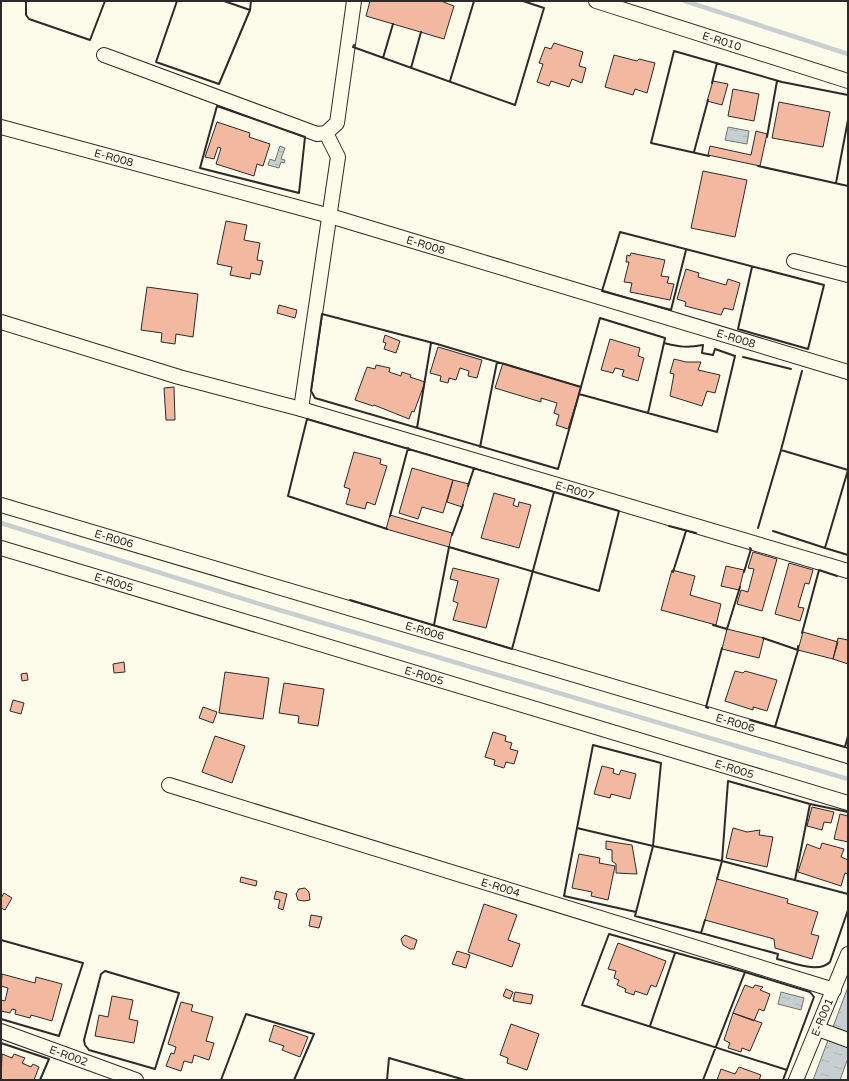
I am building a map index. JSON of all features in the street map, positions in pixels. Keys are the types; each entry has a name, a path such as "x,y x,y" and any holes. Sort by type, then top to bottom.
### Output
{"street":[{"path":"104,55 317,134 326,132 337,123 354,1"},
{"name":"E-R010","path":"596,1 848,81"},
{"name":"E-R008","path":"1,127 330,216 848,372"},
{"path":"301,409 338,157 326,132"},
{"path":"794,262 848,275"},
{"name":"E-R007","path":"1,322 179,377 301,409 848,571"},
{"name":"E-R006","path":"1,505 848,756"},
{"name":"E-R005","path":"1,548 848,803"},
{"name":"E-R004","path":"169,785 834,990"},
{"name":"E-R001","path":"796,1080 848,954"},
{"path":"818,1028 848,1040"},
{"name":"E-R002","path":"1,1030 129,1079"}],"water":[{"path":"728,127 749,131 747,144 725,140"},
{"path":"280,146 285,148 281,159 285,160 284,163 281,162 279,168 268,165 270,159 275,161"},
{"path":"848,987 848,1058 840,1080 813,1080"},
{"path":"781,992 804,998 801,1010 778,1004"}],"building":[{"path":"370,1 441,1 454,6 444,39 366,16"},
{"path":"554,43 583,52 579,66 586,68 582,83 572,79 569,87 551,81 549,86 537,82 543,64 539,63 545,47 551,49"},
{"path":"614,55 637,61 639,59 655,63 647,93 635,89 633,95 605,87"},
{"path":"713,81 728,84 722,105 707,101"},
{"path":"733,89 759,94 754,121 728,116"},
{"path":"779,102 830,112 823,147 772,138"},
{"path":"217,122 250,133 249,137 270,144 263,166 257,164 254,176 216,164 221,148 218,147 214,159 205,157"},
{"path":"756,131 767,134 760,166 708,155 710,146 751,155"},
{"path":"703,171 747,180 735,237 691,228"},
{"path":"226,221 247,225 244,240 260,243 257,260 263,261 260,275 251,273 250,279 230,275 232,267 217,264"},
{"path":"631,253 665,260 661,276 669,277 667,283 674,284 670,300 630,292 632,283 624,282 629,262 626,262 627,255 630,256"},
{"path":"686,269 699,273 698,277 726,285 728,279 740,283 733,310 724,308 721,315 685,306 686,302 677,299"},
{"path":"147,287 198,294 193,337 176,334 175,344 161,342 162,333 141,330"},
{"path":"279,305 297,310 295,318 277,313"},
{"path":"385,335 400,341 396,353 384,349 386,343 383,342"},
{"path":"610,339 640,348 638,356 644,358 638,381 622,376 624,370 615,368 613,373 601,370"},
{"path":"438,347 482,360 477,378 468,376 469,371 460,368 456,380 449,378 448,383 440,381 441,376 430,373"},
{"path":"674,359 686,362 701,362 698,370 720,375 715,393 707,391 702,406 670,396 674,374 670,373"},
{"path":"503,363 581,387 568,429 556,425 559,415 554,413 557,403 541,398 541,402 495,388"},
{"path":"376,365 390,368 389,372 401,376 402,372 411,375 410,377 425,382 414,412 412,411 409,419 374,405 373,406 355,400 367,367 375,369"},
{"path":"174,387 175,420 166,420 164,388"},
{"path":"354,452 381,459 380,464 387,466 375,505 367,502 365,509 346,504 350,489 344,487"},
{"path":"412,468 453,480 443,513 422,507 418,519 399,513"},
{"path":"453,480 469,484 462,507 447,502"},
{"path":"494,493 515,499 513,505 518,507 519,502 531,505 519,548 481,538"},
{"path":"390,515 452,533 449,547 386,529"},
{"path":"753,552 777,559 762,611 737,604 741,590 748,592 754,569 748,568"},
{"path":"789,563 813,570 809,584 805,583 798,607 804,608 800,621 775,614"},
{"path":"726,566 744,570 739,590 721,586"},
{"path":"453,568 499,579 486,628 453,620 458,603 453,601 458,581 450,579"},
{"path":"672,570 695,576 690,595 721,604 716,625 661,610"},
{"path":"727,629 764,638 759,658 722,649"},
{"path":"803,632 838,642 833,659 798,650"},
{"path":"838,638 848,640 848,664 833,659"},
{"path":"124,662 125,672 114,673 113,664"},
{"path":"735,671 743,673 745,671 777,680 767,711 753,707 753,710 725,701"},
{"path":"225,672 269,678 263,719 219,713"},
{"path":"27,673 28,680 22,681 21,674"},
{"path":"284,683 324,689 318,726 298,723 299,716 279,713"},
{"path":"13,700 24,703 21,714 10,711"},
{"path":"203,707 217,712 213,723 199,718"},
{"path":"493,732 506,736 505,741 512,743 510,749 518,751 514,764 506,762 504,768 494,765 495,760 485,757"},
{"path":"215,736 245,746 232,783 202,772"},
{"path":"602,766 614,769 613,773 619,775 621,770 636,774 630,799 611,794 610,798 594,794"},
{"path":"812,807 834,812 831,823 824,822 822,830 807,826"},
{"path":"840,814 848,816 848,842 834,839"},
{"path":"733,828 747,832 760,830 759,835 773,837 767,867 726,858"},
{"path":"606,841 632,845 637,874 616,873 616,864 612,861 612,850 606,849"},
{"path":"822,843 844,849 841,857 848,860 848,874 845,873 841,886 798,872 807,844 820,849"},
{"path":"579,854 600,858 599,863 615,866 608,900 591,896 592,892 572,888"},
{"path":"241,877 257,881 256,886 240,882"},
{"path":"717,879 788,899 787,903 818,912 811,934 819,936 812,959 775,948 774,939 705,920"},
{"path":"305,888 309,892 310,900 298,900 296,894 299,889"},
{"path":"276,891 287,894 283,910 278,908 280,900 274,899"},
{"path":"4,893 12,898 5,910 1,908 1,898"},
{"path":"484,904 517,915 508,940 520,944 512,967 468,952"},
{"path":"311,915 322,917 319,928 309,926"},
{"path":"405,935 417,940 414,949 410,949 403,945 401,939"},
{"path":"618,943 666,961 656,987 651,985 647,995 635,991 634,995 625,992 626,989 617,985 619,980 614,978 616,971 608,969"},
{"path":"457,951 470,955 466,968 452,964"},
{"path":"2,974 35,983 36,977 62,984 52,1021 31,1015 30,1018 15,1014 16,1010 12,1009 10,1013 1,1011 1,1000 5,1001 8,988 1,986"},
{"path":"745,985 753,988 755,985 763,987 760,990 770,994 764,1011 759,1009 754,1021 733,1013"},
{"path":"506,989 513,992 510,999 503,996"},
{"path":"515,992 533,995 531,1004 513,1001"},
{"path":"112,996 133,1000 129,1019 138,1021 134,1043 95,1036 99,1015 108,1017"},
{"path":"181,1002 193,1005 191,1011 213,1017 206,1041 214,1043 209,1060 194,1055 192,1063 184,1061 181,1071 166,1066 171,1053 174,1054 176,1047 168,1044"},
{"path":"733,1013 762,1023 750,1051 742,1048 741,1052 728,1048 730,1043 724,1040"},
{"path":"511,1024 539,1034 527,1070 507,1063 508,1058 500,1055"},
{"path":"274,1025 308,1037 300,1057 282,1050 284,1046 269,1041"},
{"path":"2,1054 12,1058 14,1054 25,1058 22,1063 31,1067 33,1064 39,1067 34,1080 1,1080"},
{"path":"739,1067 761,1075 759,1080 717,1080 721,1069 735,1074"}],"waterway":[{"path":"685,1 848,54"},
{"path":"1,523 266,606 848,779"}],"wall":[{"path":"26,1 26,15 29,19 90,40 105,1"},
{"path":"177,1 156,62 219,84 250,10 251,1"},
{"path":"224,1 250,10"},
{"path":"450,81 474,1"},
{"path":"354,45 353,47 515,105 544,8 523,1"},
{"path":"383,58 393,24"},
{"path":"411,68 421,32"},
{"path":"709,156 651,143 674,51 782,82 848,95"},
{"path":"712,83 717,63"},
{"path":"767,137 777,81"},
{"path":"694,152 708,100"},
{"path":"217,106 305,137 299,193 200,168 217,106"},
{"path":"836,183 848,120"},
{"path":"758,166 848,186"},
{"path":"686,250 671,310 602,291 620,232 824,285 808,349 738,329 752,267"},
{"path":"322,314 437,344 581,387 558,469 315,398 311,391 322,314"},
{"path":"600,318 665,338 664,343 684,347 703,345 702,353 713,355 715,349 735,356 717,432 579,394 600,318"},
{"path":"417,428 431,343"},
{"path":"648,413 664,343"},
{"path":"743,357 791,369"},
{"path":"480,447 497,362"},
{"path":"781,450 802,371"},
{"path":"350,600 512,649 554,492 307,419 288,496 387,529"},
{"path":"390,516 408,448"},
{"path":"758,528 781,450 848,470"},
{"path":"468,486 474,468"},
{"path":"848,470 825,548 848,555"},
{"path":"434,625 449,547 599,591 619,511 554,492"},
{"path":"452,535 463,505"},
{"path":"669,526 696,533"},
{"path":"673,572 686,531"},
{"path":"773,531 825,548"},
{"path":"744,572 751,549 750,548"},
{"path":"802,633 819,570 837,576"},
{"path":"713,625 727,629 740,587"},
{"path":"763,638 798,650 798,646"},
{"path":"708,708 706,707 722,648"},
{"path":"798,650 775,727 845,747"},
{"path":"750,720 775,727"},
{"path":"848,736 845,747 848,748"},
{"path":"577,828 593,745 661,763 653,846 577,828 564,896 636,912"},
{"path":"701,933 635,916 653,846 722,861 728,781 810,804 795,880"},
{"path":"810,804 848,812"},
{"path":"717,879 722,861 848,894"},
{"path":"705,920 701,933 778,954 777,959 805,966 819,967 830,962 848,910"},
{"path":"745,972 609,934 582,1005 787,1070"},
{"path":"1,940 83,963 59,1036 1,1019"},
{"path":"650,1026 675,953"},
{"path":"105,971 179,993 155,1069 89,1050 85,1045 84,1040 101,974 105,971"},
{"path":"703,1080 745,972 810,992 814,997 783,1080"},
{"path":"221,1080 246,1014 314,1034 294,1080"},
{"path":"1,1043 49,1059 40,1080"},
{"path":"387,1080 389,1058 465,1080"}]}
